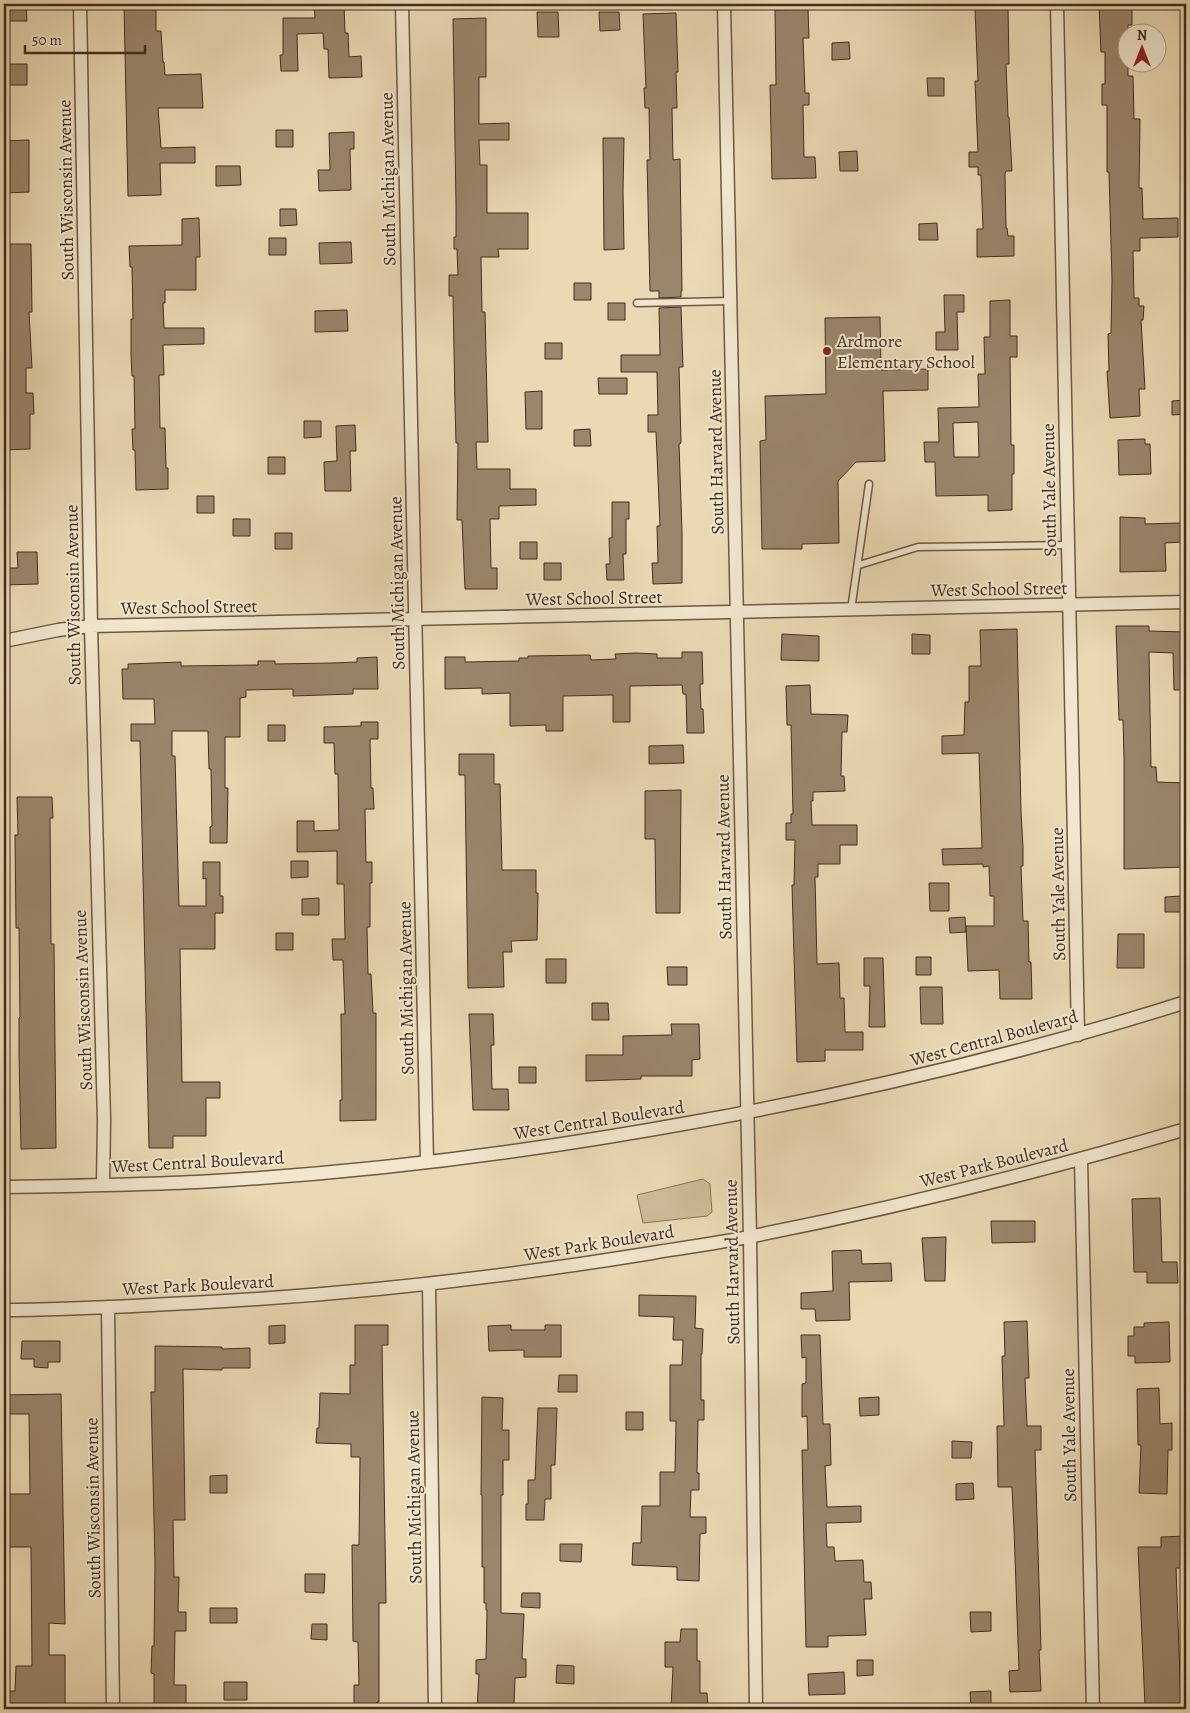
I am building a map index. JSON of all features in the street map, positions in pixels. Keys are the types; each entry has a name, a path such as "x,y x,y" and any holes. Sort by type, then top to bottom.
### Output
{"street":[{"name":"South Wisconsin Avenue","path":"80,4 91,626 104,1120 103,1185"},
{"name":"South Michigan Avenue","path":"402,4 427,1162"},
{"name":"South Harvard Avenue","path":"724,4 750,1237 756,1709"},
{"name":"South Yale Avenue","path":"1056,4 1078,1035"},
{"name":"West School Street","path":"4,641 58,630 91,626 1186,602"},
{"name":"West Central Boulevard","path":"4,1187 197,1182 336,1171 427,1162 614,1137 747,1113 918,1076 1078,1035 1186,1002"},
{"name":"West Park Boulevard","path":"4,1310 269,1299 429,1284 590,1263 750,1237 857,1215 1081,1160 1186,1129"},
{"name":"South Yale Avenue","path":"1081,1160 1093,1709"},
{"name":"South Michigan Avenue","path":"429,1284 434,1709"},
{"name":"South Wisconsin Avenue","path":"108,1307 113,1709"}],"lane":[{"path":"637,303 730,301"},
{"path":"851,610 869,484"},
{"path":"858,565 918,548 1068,545"}],"shaded area":[{"path":"703,1179 710,1184 712,1212 707,1216 643,1223 637,1195"}],"building":[{"path":"4,4 26,4 27,21 4,21"},
{"path":"124,4 156,4 156,31 161,31 165,75 201,74 203,108 158,108 161,148 195,147 195,163 160,163 161,195 128,196"},
{"path":"314,4 344,4 345,33 348,33 349,57 361,56 362,77 329,78 328,49 324,49 323,33 297,34 298,71 281,71 280,55 283,55 283,18 315,18"},
{"path":"1132,4 1132,22 1118,22 1118,72 1128,72 1128,76 1133,76 1134,119 1140,119 1139,188 1142,188 1143,219 1178,218 1178,237 1140,238 1140,251 1133,251 1134,298 1139,298 1139,306 1144,306 1143,320 1141,320 1145,389 1139,389 1140,416 1110,418 1107,371 1109,371 1108,334 1111,333 1112,280 1109,172 1107,172 1107,105 1102,105 1102,84 1105,84 1105,52 1101,52 1099,5"},
{"path":"1008,8 1009,64 1006,64 1012,171 1006,171 1005,174 1006,228 1008,236 1014,236 1014,256 977,257 977,229 983,229 981,175 978,175 978,167 969,167 969,152 978,152 975,81 978,81 975,9"},
{"path":"808,9 809,38 803,38 805,93 809,93 809,105 803,105 804,157 815,157 816,178 772,179 770,85 776,85 775,10"},
{"path":"537,12 558,12 559,37 538,37"},
{"path":"599,12 619,12 620,30 600,31"},
{"path":"676,13 678,72 676,72 677,108 672,108 673,160 680,159 682,291 681,297 659,298 659,291 650,291 647,160 650,160 649,108 645,108 643,14"},
{"path":"486,18 486,77 479,77 479,124 509,123 509,140 479,140 480,165 487,165 487,213 528,213 528,249 498,249 499,257 481,257 482,312 485,312 488,442 476,442 477,469 510,469 510,489 536,489 536,505 499,506 499,519 490,519 491,568 497,568 497,589 465,589 462,520 457,520 458,443 456,443 453,296 449,296 449,275 458,275 457,249 454,249 456,204 453,19"},
{"path":"849,42 850,59 832,60 832,43"},
{"path":"4,64 27,64 27,85 4,85"},
{"path":"927,78 944,78 944,96 928,96"},
{"path":"276,130 293,130 293,147 276,147"},
{"path":"354,132 354,149 350,149 351,190 319,191 318,170 330,170 329,133"},
{"path":"603,138 624,138 624,249 604,250"},
{"path":"29,140 29,192 4,193 4,141"},
{"path":"857,151 858,171 840,171 839,152"},
{"path":"216,166 240,166 241,185 216,186"},
{"path":"280,209 296,209 297,225 280,226"},
{"path":"199,218 200,257 196,257 196,290 165,290 165,303 163,303 164,328 204,328 204,344 163,345 164,375 159,375 160,428 165,428 168,489 136,490 135,450 133,450 132,429 135,429 134,376 132,376 131,355 131,319 133,319 132,267 130,267 129,246 182,245 182,219"},
{"path":"937,223 938,240 919,240 919,224"},
{"path":"269,238 286,238 286,255 269,255"},
{"path":"351,242 352,263 320,264 319,243"},
{"path":"8,244 31,244 32,312 29,312 32,368 26,368 26,393 33,393 34,414 30,414 30,449 4,450 4,292 9,292"},
{"path":"574,283 591,283 591,300 574,300"},
{"path":"944,295 964,295 964,312 957,312 958,350 936,350 936,332 945,332"},
{"path":"1010,300 1010,336 1017,336 1017,357 1010,357 1011,445 1014,445 1012,510 988,511 988,495 936,496 935,462 925,462 924,442 939,442 938,408 979,407 978,374 985,374 984,337 990,337 990,301","holes":["978,422 979,457 954,457 953,423"]},
{"path":"608,303 625,303 625,320 608,320"},
{"path":"681,307 683,367 679,367 681,443 679,444 682,583 653,584 652,563 658,563 657,526 660,526 656,432 648,432 648,415 658,415 657,372 621,372 621,355 660,355 659,308"},
{"path":"347,310 348,331 315,332 315,311"},
{"path":"880,317 881,370 928,369 928,390 883,391 885,461 856,462 838,481 839,543 802,544 802,549 762,549 760,441 766,440 765,396 826,394 825,318"},
{"path":"545,343 562,343 562,359 545,359"},
{"path":"598,378 627,378 627,394 599,394"},
{"path":"542,391 542,429 526,429 525,392"},
{"path":"1186,400 1186,414 1172,415 1172,401"},
{"path":"304,421 321,421 321,437 304,438"},
{"path":"355,425 356,451 350,451 351,491 325,491 324,462 337,461 336,426"},
{"path":"590,429 591,446 574,446 574,430"},
{"path":"1145,439 1145,444 1150,444 1151,474 1119,475 1118,440"},
{"path":"268,457 285,457 285,474 268,474"},
{"path":"197,496 214,496 214,513 197,513"},
{"path":"612,502 629,502 629,519 626,519 626,554 623,554 624,580 607,580 606,564 610,564 609,538 612,538"},
{"path":"1120,517 1145,518 1145,524 1181,523 1182,542 1165,543 1166,571 1120,572"},
{"path":"233,519 250,519 250,536 233,536"},
{"path":"275,533 292,533 292,549 275,549"},
{"path":"520,542 537,542 537,559 520,559"},
{"path":"17,552 37,552 38,584 4,585 4,568 18,568"},
{"path":"544,563 561,563 561,580 544,580"},
{"path":"1116,626 1149,626 1149,631 1186,632 1186,690 1174,690 1173,653 1149,652 1151,767 1156,767 1157,782 1186,783 1186,867 1124,869 1123,720 1119,720"},
{"path":"1017,629 1023,847 1023,866 1021,866 1023,921 1028,921 1032,999 1000,999 999,970 968,971 966,926 994,926 994,896 990,896 989,866 983,867 983,864 943,865 942,849 982,848 979,753 942,754 942,736 964,735 965,702 969,702 969,666 981,666 980,630"},
{"path":"782,634 819,636 819,661 781,660"},
{"path":"912,634 930,635 930,654 912,654"},
{"path":"682,652 702,652 703,684 700,684 704,733 687,733 686,694 683,694 682,685 630,686 630,722 613,722 613,695 563,696 563,731 546,731 546,725 510,726 510,693 482,694 482,688 445,689 445,657 465,657 465,662 519,661 519,658 528,658 528,656 590,655 591,660 616,659 615,654 636,653 657,654 657,658 682,658"},
{"path":"377,657 378,689 353,689 353,694 293,696 293,689 246,690 246,697 240,698 240,737 225,737 225,788 228,788 227,843 210,843 210,827 212,826 211,769 209,769 208,731 172,731 172,756 175,756 179,906 206,906 206,878 203,879 203,862 220,862 220,896 223,896 223,913 215,913 215,949 180,949 182,1082 220,1082 220,1098 206,1098 206,1136 173,1136 173,1148 149,1148 140,741 131,741 131,724 155,724 154,699 123,699 122,669 128,669 128,664 181,662 181,666 258,665 258,661 275,661 275,664 332,663 357,662 357,658"},
{"path":"810,685 811,714 848,715 847,732 842,732 841,776 844,776 845,791 813,792 813,801 811,801 812,825 857,825 857,845 840,845 840,864 818,864 818,877 815,877 817,964 839,963 840,998 844,998 845,1032 863,1032 863,1050 825,1050 825,1061 797,1062 792,885 794,885 795,840 786,840 786,823 791,823 791,814 793,814 791,725 787,725 786,686"},
{"path":"361,722 378,722 378,739 370,739 371,788 373,788 374,809 365,809 366,862 372,862 370,927 367,927 368,974 371,974 373,1013 376,1013 376,1120 340,1121 340,1100 342,1100 341,1014 345,1014 343,960 333,960 332,939 345,939 344,884 337,884 337,851 297,852 297,821 314,821 314,831 339,830 338,774 335,774 334,743 324,743 324,727 361,726"},
{"path":"268,725 285,725 285,741 268,741"},
{"path":"683,745 684,763 649,764 649,746"},
{"path":"459,754 494,754 494,784 500,784 502,870 536,870 536,893 538,893 537,940 511,941 512,952 503,952 504,987 468,988 465,775 459,775"},
{"path":"681,790 680,913 656,913 655,839 645,839 645,791"},
{"path":"17,797 52,797 53,818 50,818 51,944 54,944 56,1148 21,1149 19,928 16,928 15,835 18,835"},
{"path":"291,861 308,861 308,877 291,878"},
{"path":"929,883 949,883 949,911 930,911"},
{"path":"1182,896 1182,912 1165,912 1165,897"},
{"path":"319,898 319,915 302,915 302,899"},
{"path":"965,917 966,932 950,933 949,918"},
{"path":"276,933 293,933 293,950 276,950"},
{"path":"1118,934 1144,934 1144,968 1117,968"},
{"path":"916,957 931,957 931,975 916,975"},
{"path":"864,958 883,958 885,1027 869,1027 870,986 864,986"},
{"path":"546,959 566,959 566,983 546,983"},
{"path":"667,967 687,967 687,985 668,985"},
{"path":"920,987 942,987 943,1024 921,1024"},
{"path":"592,1003 608,1003 609,1020 592,1020"},
{"path":"469,1014 493,1014 494,1045 491,1045 492,1089 508,1089 509,1110 473,1110"},
{"path":"671,1024 699,1024 700,1059 692,1060 692,1076 641,1076 641,1079 586,1081 586,1055 623,1055 623,1036 672,1035"},
{"path":"519,1067 536,1067 536,1083 519,1083"},
{"path":"1160,1198 1162,1262 1177,1262 1178,1283 1147,1283 1147,1272 1134,1272 1132,1199"},
{"path":"991,1221 1035,1221 1035,1242 992,1243"},
{"path":"946,1237 945,1281 925,1281 922,1238"},
{"path":"861,1250 862,1264 891,1263 892,1281 849,1282 850,1320 816,1321 815,1309 801,1309 801,1293 833,1291 832,1251"},
{"path":"639,1295 696,1296 695,1328 703,1329 701,1400 704,1400 704,1420 698,1420 697,1473 699,1473 699,1490 691,1490 690,1517 706,1517 706,1533 700,1534 699,1581 677,1580 677,1567 632,1565 633,1543 641,1543 642,1506 660,1506 660,1472 675,1472 676,1421 670,1421 670,1365 682,1365 683,1340 673,1340 674,1317 639,1316"},
{"path":"1027,1321 1029,1378 1025,1378 1027,1426 1041,1426 1041,1450 1035,1450 1041,1691 1010,1692 1009,1671 1019,1670 1012,1487 998,1487 997,1426 1004,1426 1002,1356 1005,1356 1004,1322"},
{"path":"1169,1322 1170,1362 1135,1363 1135,1356 1128,1356 1128,1336 1134,1336 1134,1327 1144,1327 1144,1323"},
{"path":"285,1325 285,1343 269,1344 269,1326"},
{"path":"355,1325 388,1325 388,1345 382,1345 386,1603 379,1603 379,1702 377,1702 377,1709 354,1709 354,1685 359,1685 358,1642 353,1641 352,1545 359,1545 360,1457 351,1457 351,1444 316,1443 317,1428 319,1428 320,1393 350,1394 350,1365 355,1365"},
{"path":"511,1325 511,1330 545,1330 545,1325 561,1325 561,1357 524,1357 524,1350 489,1351 488,1326"},
{"path":"801,1335 820,1335 823,1424 830,1424 831,1465 825,1466 827,1507 861,1506 861,1522 826,1523 827,1547 834,1547 835,1561 863,1560 864,1582 871,1582 872,1599 864,1599 866,1635 828,1636 828,1647 806,1647 802,1450 808,1450 807,1416 802,1417 802,1384 806,1383 806,1357 802,1358"},
{"path":"22,1341 60,1341 60,1362 48,1362 48,1368 34,1367 34,1359 21,1359"},
{"path":"155,1346 222,1347 222,1349 250,1348 250,1368 222,1368 222,1370 183,1369 185,1520 173,1520 174,1577 179,1577 178,1612 186,1612 186,1631 175,1631 174,1685 186,1685 186,1704 154,1704 154,1674 151,1673 152,1646 154,1646 155,1563 151,1392 155,1392"},
{"path":"559,1375 577,1375 577,1392 558,1392"},
{"path":"1159,1388 1160,1424 1172,1423 1172,1450 1168,1450 1167,1494 1139,1493 1141,1445 1138,1445 1137,1389"},
{"path":"61,1394 65,1624 49,1623 49,1655 65,1655 65,1706 4,1706 4,1691 15,1691 16,1666 32,1666 31,1547 4,1547 4,1494 30,1494 29,1414 4,1414 4,1395"},
{"path":"482,1397 503,1398 502,1430 509,1430 509,1460 503,1460 503,1495 501,1495 501,1613 524,1614 522,1659 526,1659 526,1677 515,1678 514,1705 507,1704 507,1709 477,1709 479,1674 476,1674 476,1660 486,1659 487,1610 486,1603 484,1603 484,1567 482,1567"},
{"path":"879,1397 879,1415 860,1416 859,1398"},
{"path":"538,1408 557,1408 555,1465 551,1465 551,1499 545,1499 544,1520 526,1520 528,1480 535,1480"},
{"path":"626,1412 643,1412 643,1430 626,1430"},
{"path":"952,1441 972,1442 971,1458 952,1458"},
{"path":"227,1475 227,1493 210,1493 210,1476"},
{"path":"973,1483 974,1499 956,1500 956,1484"},
{"path":"1186,1536 1183,1568 1176,1568 1181,1705 1145,1706 1138,1547 1161,1547 1161,1537"},
{"path":"560,1544 582,1544 581,1562 560,1561"},
{"path":"305,1574 325,1574 324,1593 305,1592"},
{"path":"522,1593 540,1593 540,1608 521,1607"},
{"path":"210,1608 237,1608 237,1623 210,1623"},
{"path":"970,1612 991,1612 991,1631 971,1632"},
{"path":"312,1624 327,1624 327,1640 311,1639"},
{"path":"681,1629 697,1629 700,1693 707,1693 708,1709 671,1709 673,1667 665,1667 665,1642 680,1642"},
{"path":"857,1660 873,1660 873,1675 857,1676"},
{"path":"557,1665 574,1666 574,1684 556,1683"},
{"path":"844,1672 845,1694 809,1695 808,1674"},
{"path":"224,1682 247,1682 247,1700 224,1700"},
{"path":"991,1691 991,1709 971,1709 970,1692"}],"place":[{"name":"Ardmore Elementary School","path":"827,351"}]}
